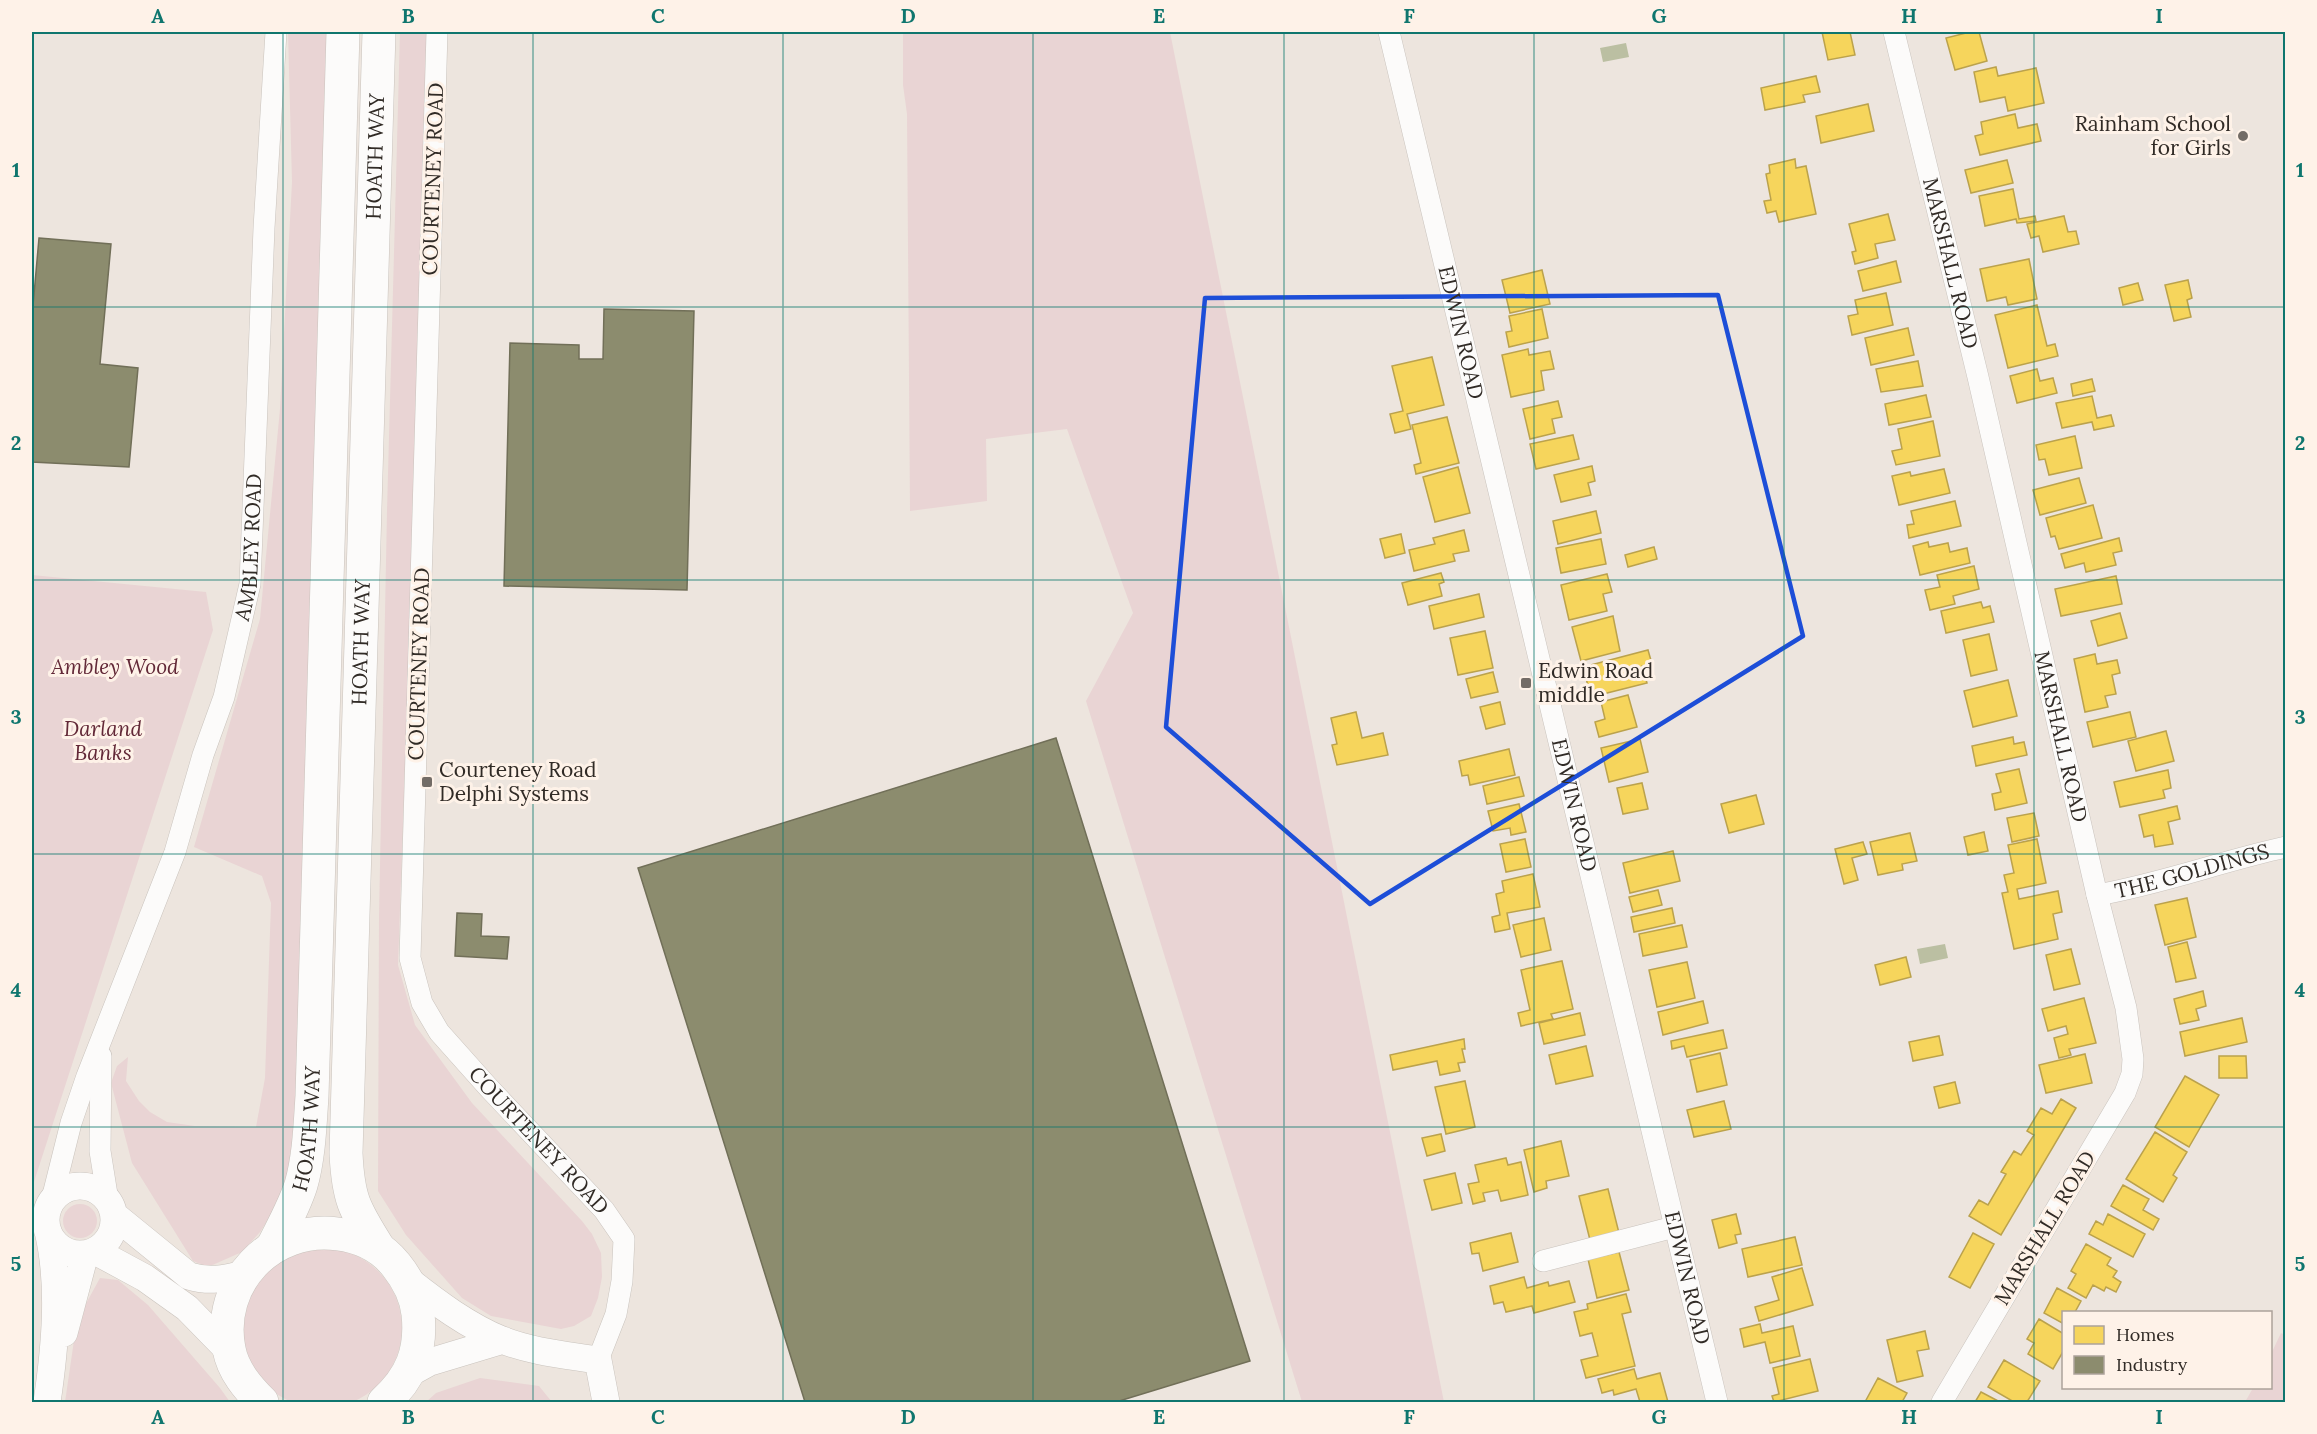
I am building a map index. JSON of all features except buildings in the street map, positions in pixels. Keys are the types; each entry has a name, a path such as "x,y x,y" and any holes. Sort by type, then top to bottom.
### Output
{"main road":[{"name":"HOATH WAY","path":"273,1246 301,1185 309,1144 312,1096 344,32"},
{"name":"HOATH WAY","path":"379,32 346,1153 347,1184 358,1216 378,1247 408,1280"},
{"path":"262,1402 247,1386 229,1351 227,1330 229,1312 234,1292 244,1274 253,1262 273,1246 297,1236 327,1232 353,1236 378,1247"},
{"path":"384,1402 410,1373 418,1341 417,1303 408,1280"}],"street":[{"name":"AMBLEY ROAD","path":"49,1214 71,1123 101,1037 174,852 203,755 224,697 250,584 264,228 277,48 276,32"},
{"name":"COURTENEY ROAD","path":"437,32 410,958 422,1003 439,1032 488,1088 604,1210 624,1239 622,1281 616,1314 598,1360"},
{"name":"EDWIN ROAD","path":"1389,32 1717,1402"},
{"name":"MARSHALL ROAD","path":"1894,32 1978,377 2133,1044 2132,1074 2125,1093 1942,1402"},
{"name":"THE GOLDINGS","path":"2097,895 2135,888 2244,856 2286,847"},
{"path":"101,1037 100,1151 111,1208 113,1229 105,1244 90,1252 71,1253 62,1250 52,1240 49,1214 64,1191 74,1187 86,1187 98,1191 111,1208 189,1276 204,1280 220,1280 244,1274"},
{"path":"48,1392 56,1285 49,1214"},
{"path":"1543,1261 1674,1227"},
{"path":"90,1252 145,1278 187,1308 229,1351"},
{"path":"48,1392 90,1252"},
{"path":"408,1280 436,1302 503,1340 554,1353 598,1360 606,1402"},
{"path":"410,1373 430,1362 503,1340"}],"highlighted area":[{"path":"1718,295 1803,636 1370,904 1166,727 1205,298"}],"green space":[{"path":"288,32 331,32 299,1125 283,1197 260,1232 242,1252 208,1267 193,1261 132,1163 111,1083 117,1066 128,1057 126,1081 139,1101 150,1112 167,1122 195,1126 256,1127 265,1078 271,903 262,876 194,847 260,619 280,409 292,182"},
{"path":"400,32 427,32 415,485 398,965 415,1025 472,1103 582,1221 592,1234 601,1253 602,1277 598,1298 591,1316 574,1326 561,1329 491,1316 462,1298 406,1235 378,1191 379,917"},
{"path":"903,32 1170,32 1444,1402 1302,1402 1086,701 1133,613 1067,429 986,439 987,501 910,511 907,114 903,85"},
{"name":"Ambley Wood","path":"32,575 206,592 213,630 32,1188"},
{"path":"80,1204 92,1209 97,1221 92,1233 80,1238 68,1233 63,1221 68,1209"},
{"path":"322,1248 352,1254 378,1272 396,1298 402,1328 396,1358 378,1384 352,1402 322,1408 292,1402 266,1384 248,1358 242,1328 248,1298 266,1272 292,1254"},
{"path":"100,1278 118,1280 148,1305 230,1402 65,1402 77,1320"},
{"path":"2281,1333 2285,1335 2285,1402 2245,1402 2252,1389 2272,1389 2272,1352"},
{"path":"480,1378 539,1386 552,1402 426,1402 436,1393"}],"shaded area":[{"path":"1626,43 1629,57 1603,62 1600,48"},
{"path":"1945,944 1948,958 1920,964 1917,949"}],"place":[{"name":"Rainham School for Girls","path":"2243,136"},
{"name":"Edwin Road middle","path":"1526,683"},
{"name":"Courteney Road Delphi Systems","path":"427,782"}],"park label":[{"name":"Darland Banks","path":"103,741"}]}
